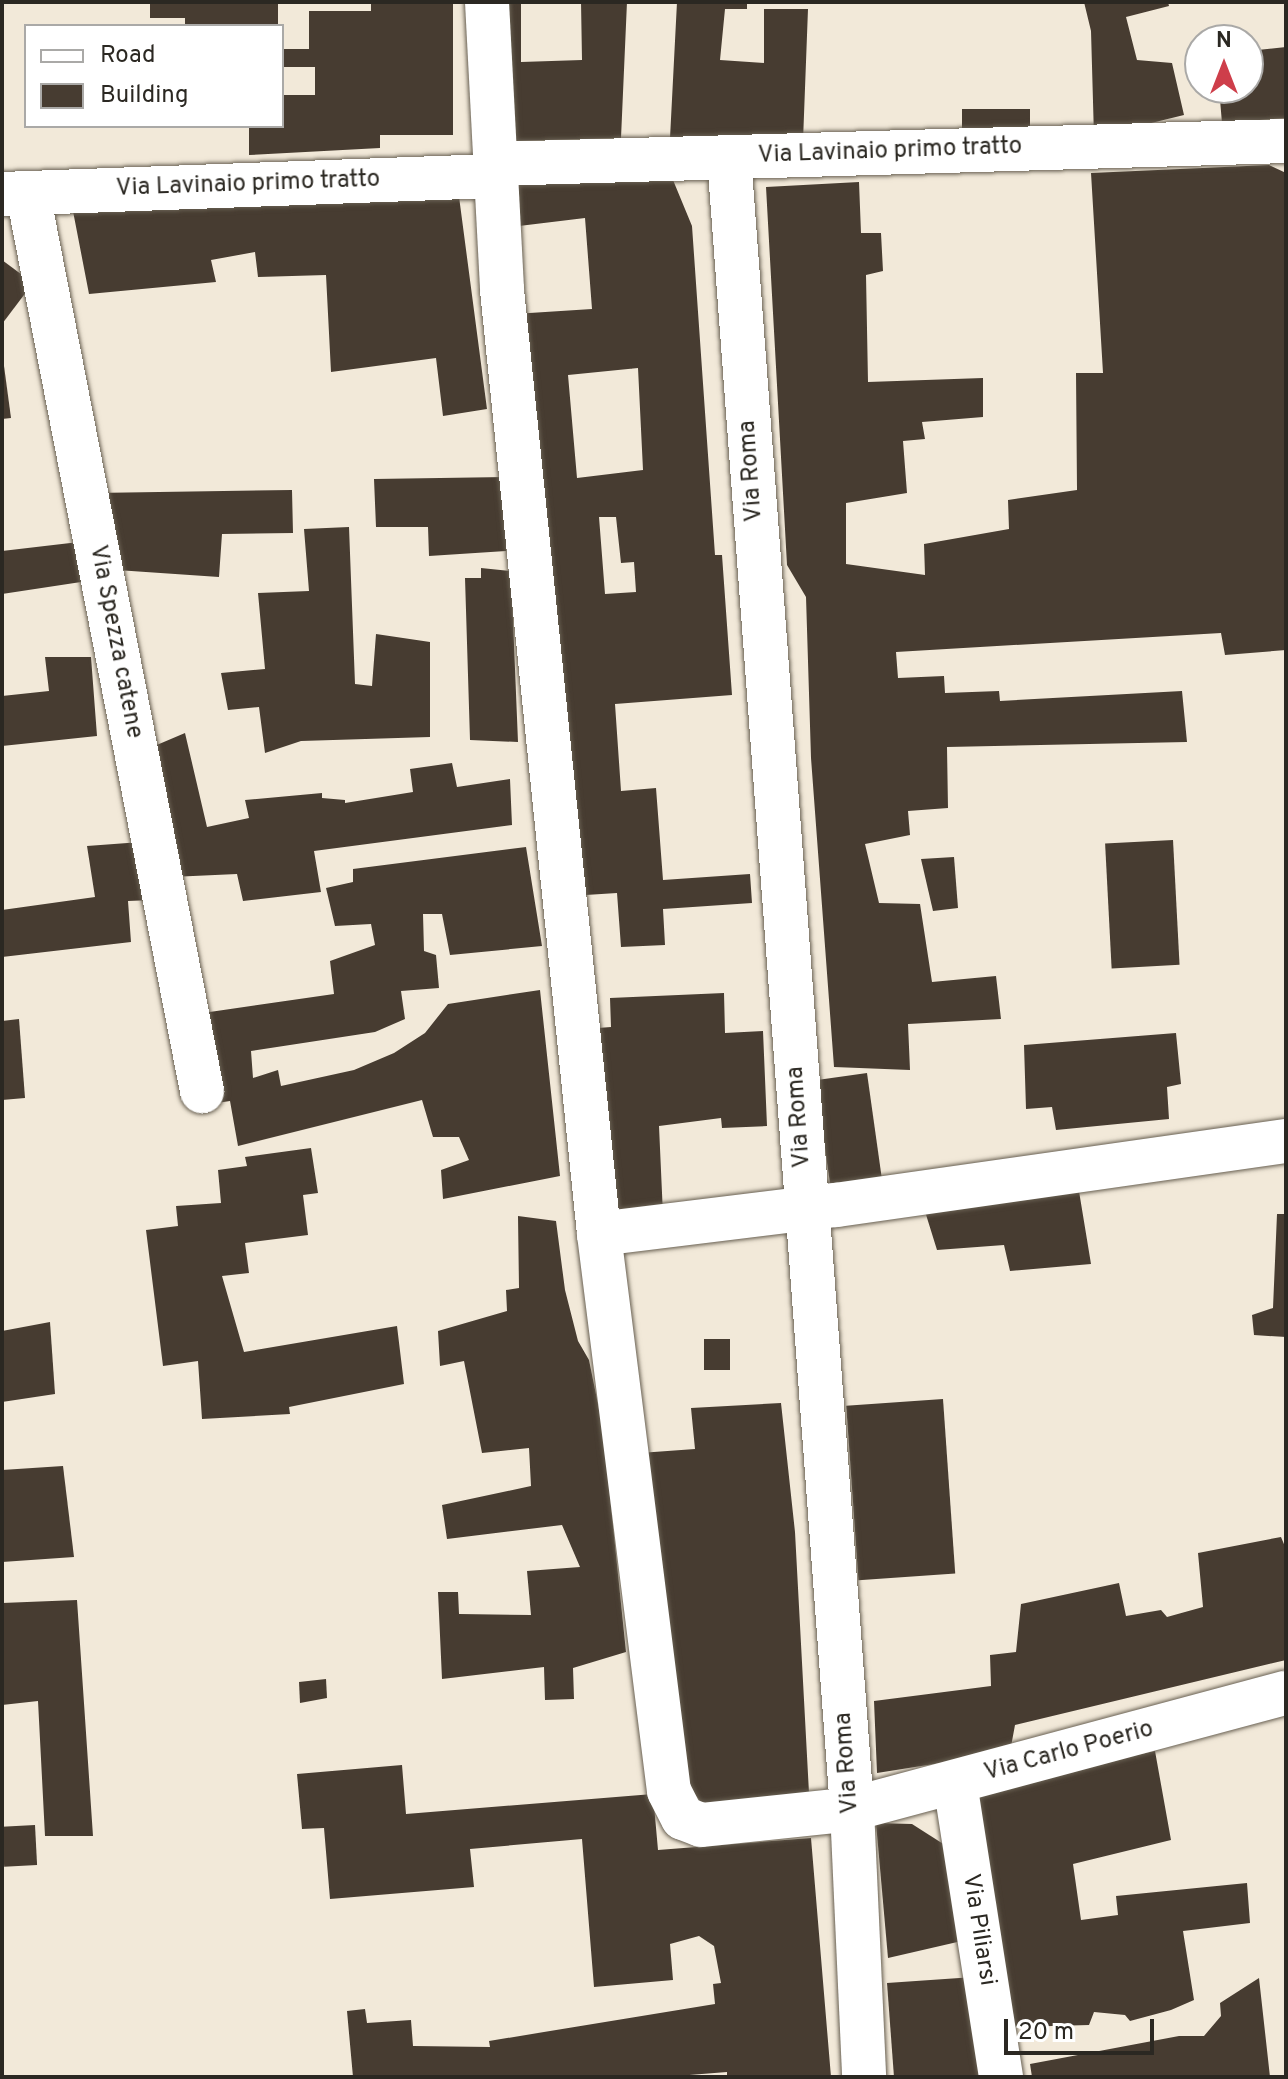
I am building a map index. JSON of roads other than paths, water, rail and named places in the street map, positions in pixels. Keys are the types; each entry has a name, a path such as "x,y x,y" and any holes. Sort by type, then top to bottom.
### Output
{"street":[{"name":"Via Carlo Poerio","path":"487,2 502,290 599,1234 669,1791 683,1818 701,1825 852,1809 1286,1693"},
{"name":"Via Lavinaio primo tratto","path":"15,194 729,157 1286,141"},
{"name":"Via Roma","path":"729,157 852,1809 864,2077"},
{"name":"Via Spezza catene","path":"15,194 202,1091"},
{"path":"599,1234 1286,1141"},
{"name":"Via Piliarsi","path":"955,1783 1001,2077"}]}
